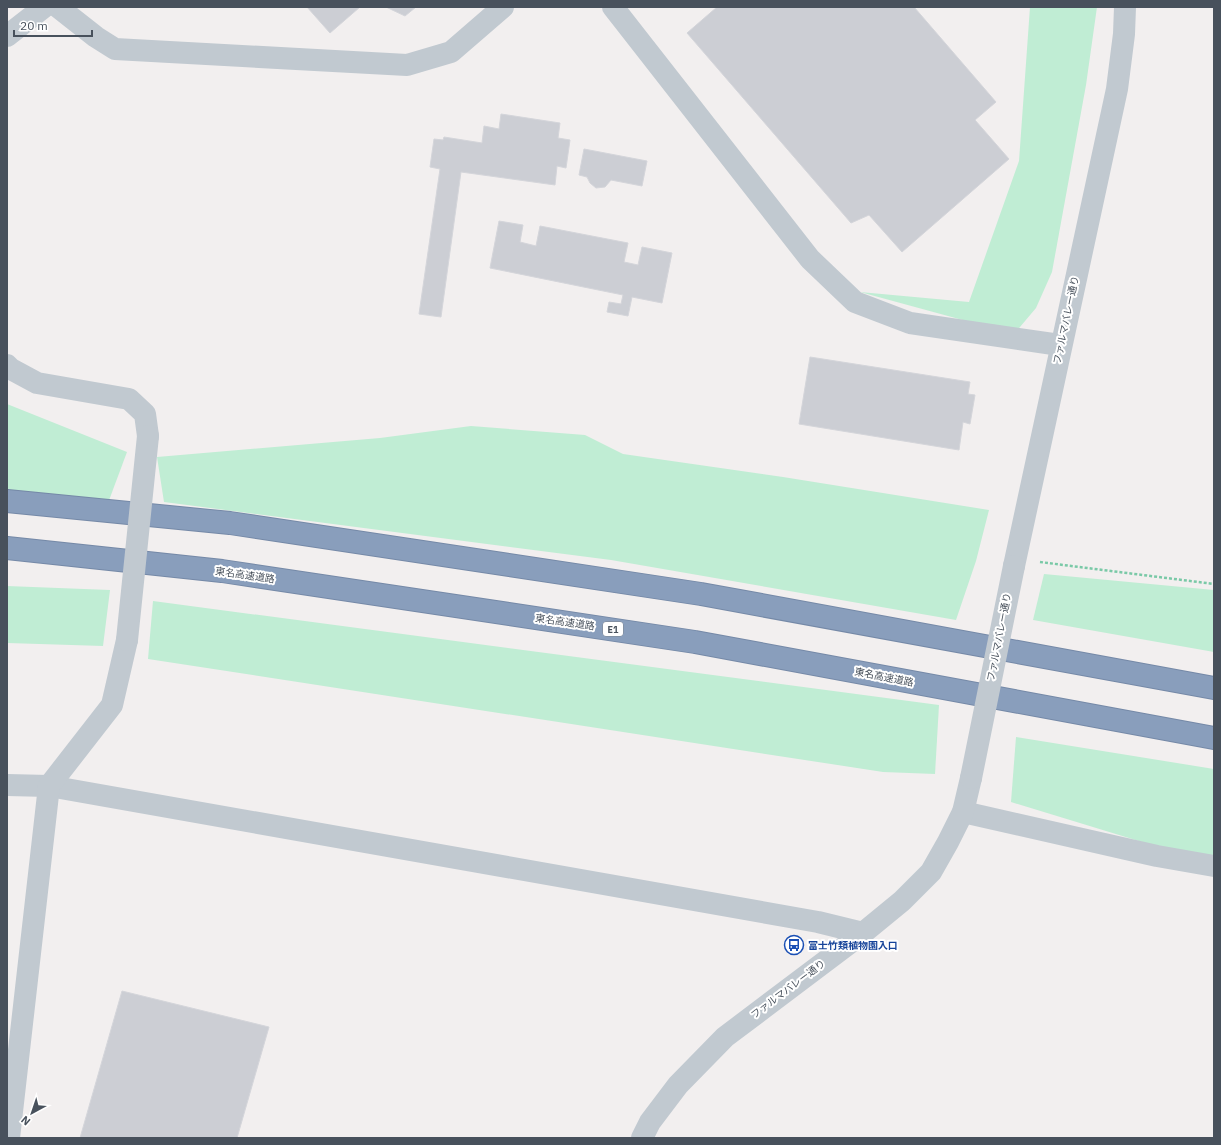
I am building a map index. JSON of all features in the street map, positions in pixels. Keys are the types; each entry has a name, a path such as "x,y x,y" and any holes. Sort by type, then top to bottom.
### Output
{"highway":[{"path":"7,501 230,523 701,594 1214,688"},
{"name":"東名高速道路","path":"7,548 222,571 695,642 1214,738"}],"street":[{"path":"7,36 44,7"},
{"path":"58,7 96,37 115,49 407,65 452,52 503,7"},
{"path":"613,7 810,259 854,302 910,323 1060,345"},
{"name":"ファルマバレー通り","path":"642,1138 650,1122 678,1085 725,1037 863,933 902,901 931,872 963,812 1060,345 1117,89 1124,34 1125,7"},
{"path":"7,365 10,369 36,384 129,399 146,414 148,436 127,640 112,705 48,786 9,1138"},
{"path":"7,785 48,786 818,922 863,933"},
{"path":"963,812 1157,856 1214,866"}],"path":[{"path":"1015,562 1214,584"}],"green space":[{"path":"1030,7 1097,7 1086,85 1052,272 1036,308 1014,334 860,292 969,302 1019,161"},
{"path":"7,404 127,452 108,503 7,491"},
{"path":"471,426 585,435 623,454 783,477 989,510 976,561 956,620 611,560 164,502 157,457 380,438"},
{"path":"1044,574 1214,590 1214,652 1033,620"},
{"path":"7,586 110,590 103,646 7,643"},
{"path":"153,601 939,705 935,774 883,772 148,659"},
{"path":"1016,737 1214,769 1214,864 1011,802"}],"building":[{"path":"307,7 360,7 330,33"},
{"path":"386,7 416,7 405,16"},
{"path":"717,7 914,7 996,102 975,120 1009,159 902,252 869,215 851,223 687,33"},
{"path":"501,114 560,123 558,138 570,140 566,168 557,166 555,185 461,172 441,317 419,314 440,169 430,167 434,139 443,140 444,137 482,143 484,126 499,129"},
{"path":"584,149 647,161 642,186 611,180 605,187 596,188 590,183 587,177 579,175"},
{"path":"499,221 523,225 520,242 536,246 540,226 628,243 624,262 638,265 642,247 672,253 662,303 632,297 628,316 607,312 609,302 621,304 623,295 490,268"},
{"path":"810,357 970,382 968,394 975,395 970,424 963,422 959,450 799,424"},
{"path":"122,991 269,1027 237,1138 80,1138"}],"place":[{"name":"富士竹類植物園入口","path":"794,945"}]}
